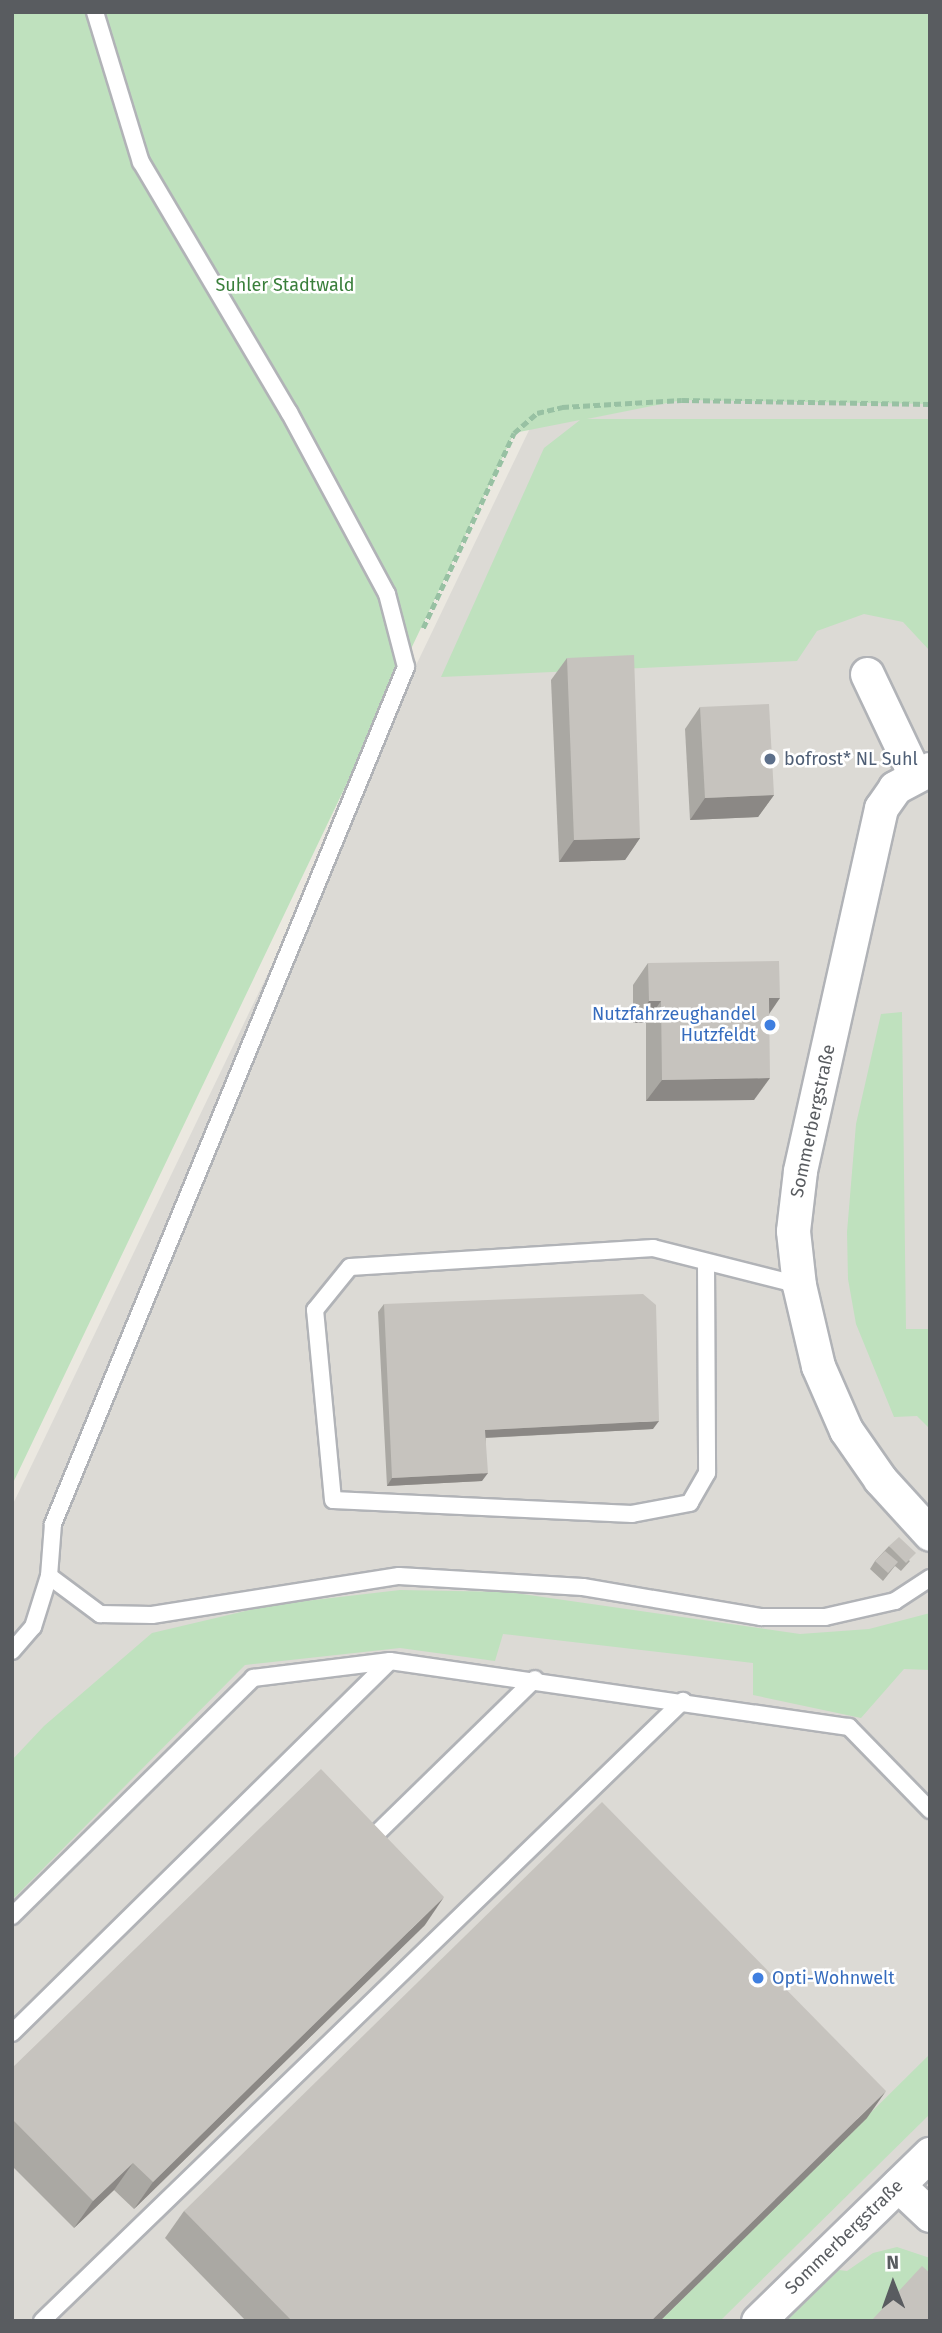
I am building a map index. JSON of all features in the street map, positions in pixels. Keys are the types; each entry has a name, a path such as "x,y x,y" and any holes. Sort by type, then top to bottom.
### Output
{"street":[{"name":"Sommerbergstraße","path":"867,674 923,772 895,788 881,808 800,1171 793,1231 799,1285 818,1366 846,1430 880,1479 930,1534"},
{"name":"Sommerbergstraße","path":"758,2321 930,2154"},
{"path":"898,2185 930,2215"}],"lane":[{"path":"12,1651 33,1626 49,1576 53,1524 405,667 387,594 289,412 141,162 95,12"},
{"path":"706,1263 707,1473 690,1503 632,1514 333,1500 315,1310 349,1267 653,1248 799,1285"},
{"path":"49,1576 100,1614 152,1615 399,1576 583,1587 761,1617 825,1617 895,1601 930,1578"},
{"path":"12,2033 390,1661"},
{"path":"12,1916 253,1678 390,1661 534,1679 849,1727 930,1810"},
{"path":"363,1847 534,1679"},
{"path":"42,2321 683,1701"}],"path":[{"path":"405,667 513,433 537,414 562,407 682,400 930,404"}],"shaded area":[{"path":"930,368 930,2321 12,2321 12,1506 556,374"}],"green space":[{"name":"Suhler Stadtwald","path":"12,12 930,12 930,404 682,400 587,419 930,419 930,651 903,622 864,614 817,631 797,661 441,677 544,448 580,420 514,433 12,1485"},
{"path":"902,1012 906,1329 930,1329 930,1429 917,1416 894,1417 856,1324 848,1279 847,1232 856,1124 881,1014"},
{"path":"400,1590 508,1592 800,1634 869,1629 930,1613 930,1670 904,1669 861,1718 753,1695 753,1663 503,1634 495,1661 400,1648 245,1665 12,1900 12,1760 44,1726 152,1633 271,1605"},
{"path":"930,2054 930,2114 720,2321 660,2321"},
{"path":"897,2247 930,2258 930,2308 876,2321 786,2321 839,2270 847,2271 873,2253"}],"building":[{"path":"634,655 640,838 574,840 567,658"},
{"path":"769,704 774,795 705,798 700,707"},
{"path":"779,961 780,998 769,998 770,1078 662,1080 661,1001 649,1001 648,963"},
{"path":"643,1294 656,1305 659,1421 485,1430 488,1473 392,1478 384,1304"},
{"path":"899,1537 916,1553 906,1563 889,1546"},
{"path":"885,1551 898,1562 888,1573 875,1561"},
{"path":"321,1769 444,1897 153,2182 133,2163 93,2201 12,2119 12,2068"},
{"path":"602,1802 886,2091 651,2321 292,2321 184,2211"},
{"path":"922,2266 930,2273 930,2321 871,2321"}],"place":[{"name":"bofrost* NL Suhl","path":"770,759"},
{"name":"Nutzfahrzeughandel Hutzfeldt","path":"770,1025"},
{"name":"Opti-Wohnwelt","path":"758,1978"}]}
